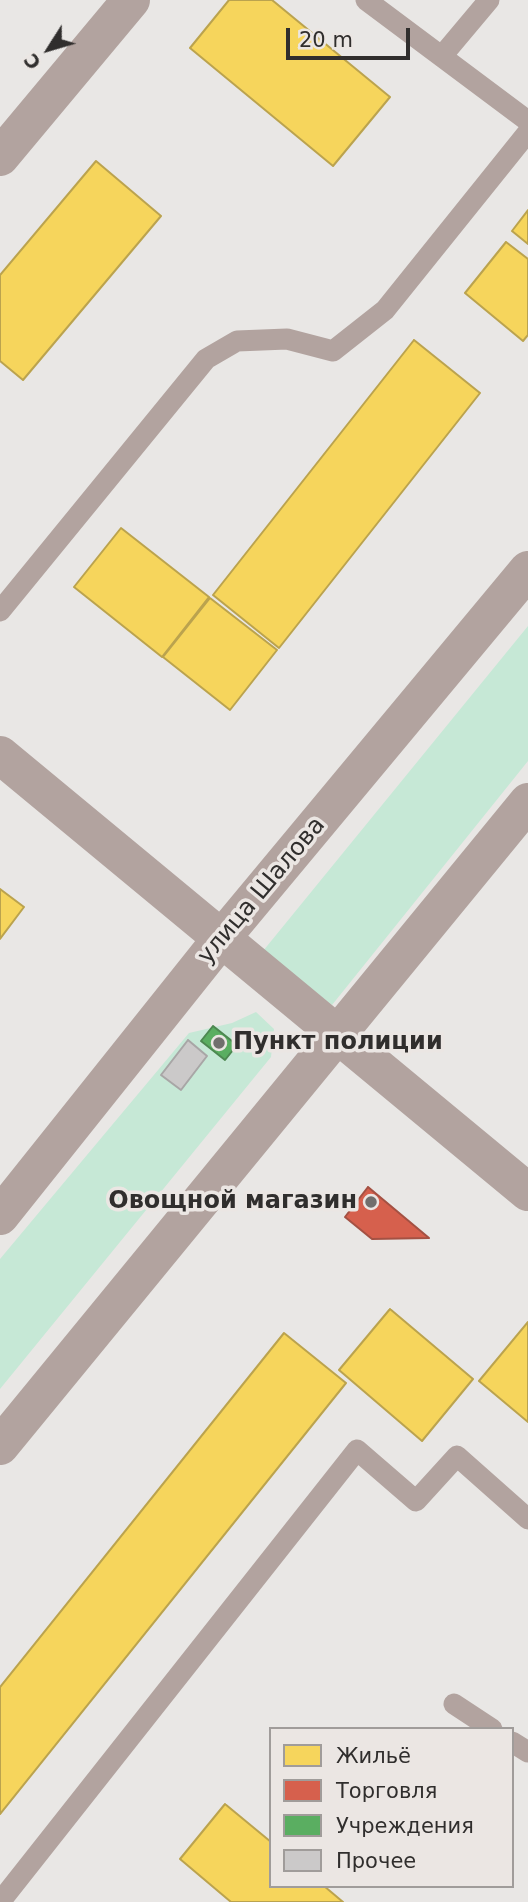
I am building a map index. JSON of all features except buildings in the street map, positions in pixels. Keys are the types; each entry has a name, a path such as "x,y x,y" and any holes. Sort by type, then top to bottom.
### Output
{"street":[{"path":"0,158 131,0"},
{"name":"улица Шалова","path":"0,1216 221,939 528,570"},
{"path":"0,755 528,1192"},
{"path":"0,1446 528,802"}],"lane":[{"path":"366,0 528,121"},
{"path":"442,57 489,0"},
{"path":"0,611 206,359 237,341 287,339 333,351 385,310 528,132"},
{"path":"0,1902 357,1450 416,1501 457,1456 528,1519"},
{"path":"454,1704 489,1727"}],"green space":[{"path":"528,626 528,761 332,1005 263,951"},
{"path":"256,1012 274,1029 271,1057 0,1389 0,1259 189,1033 232,1023"}],"place":[{"name":"Пункт полиции","path":"219,1043"},
{"name":"Овощной магазин","path":"371,1202"}]}
